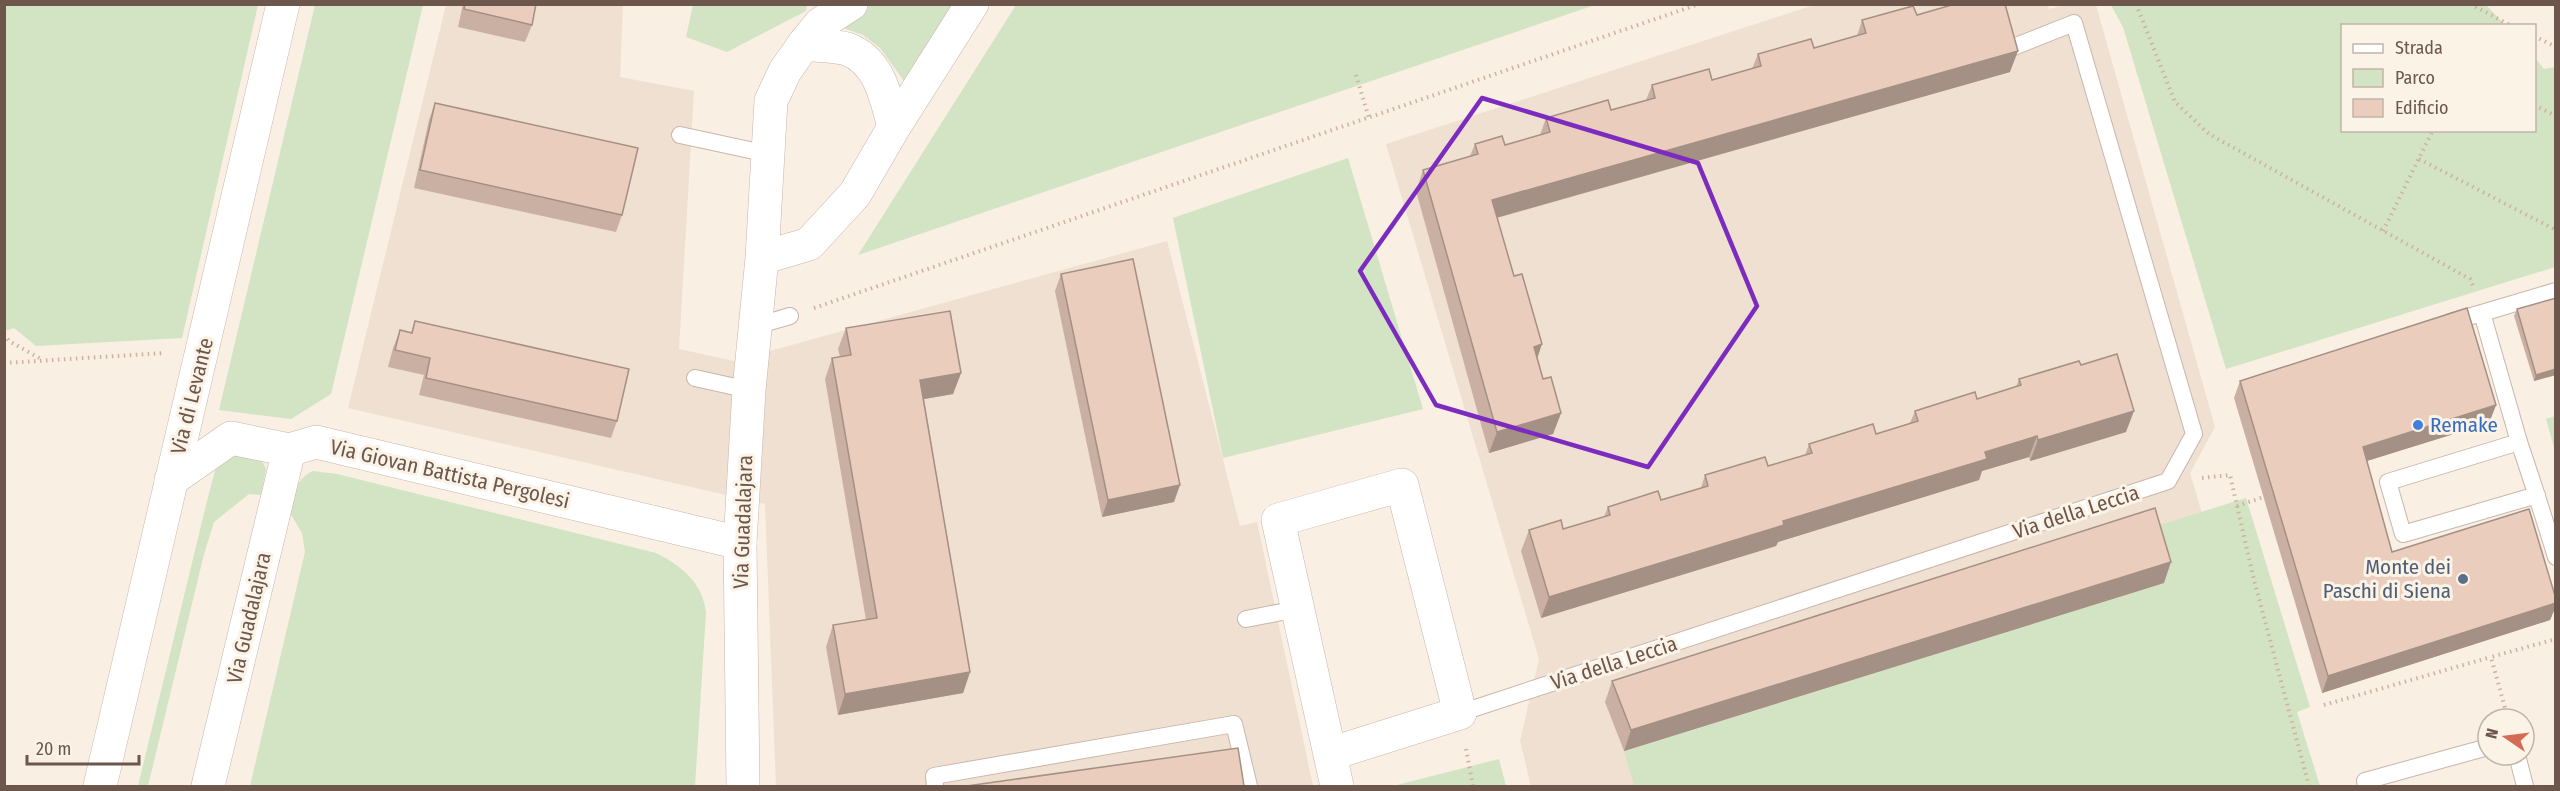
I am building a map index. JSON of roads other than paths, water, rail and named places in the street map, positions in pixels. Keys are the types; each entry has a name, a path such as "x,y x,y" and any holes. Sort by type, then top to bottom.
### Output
{"street":[{"name":"Via di Levante","path":"100,786 283,4"},
{"name":"Via Guadalajara","path":"743,786 740,543 749,390 762,258 771,101 785,71 820,24 851,4"},
{"path":"762,258 809,244 855,194 894,127 972,4"},
{"path":"804,44 847,50 867,61 879,77 894,127"},
{"name":"Via Giovan Battista Pergolesi","path":"171,480 212,449 231,438 289,450 316,442 740,543"},
{"name":"Via Guadalajara","path":"208,786 289,450"},
{"path":"1337,786 1278,520 1402,485 1460,713"},
{"name":"Via della Leccia","path":"1330,753 1460,713"}],"lane":[{"name":"Via della Leccia","path":"1460,713 2168,482 2194,434 2074,23 2011,48"},
{"path":"680,135 768,154"},
{"path":"2438,326 2556,291"},
{"path":"2482,314 2519,442 2556,557"},
{"path":"756,326 790,316"},
{"path":"695,378 749,390"},
{"path":"2519,442 2388,482 2403,534 2537,495"},
{"path":"1246,619 1297,609"},
{"path":"935,786 934,776 1234,724 1249,786"},
{"path":"2366,786 2365,781 2476,750"},
{"path":"2520,767 2525,786"}],"place":[{"name":"Remake","path":"2418,425"},
{"name":"Monte dei Paschi di Siena","path":"2463,579"}]}
